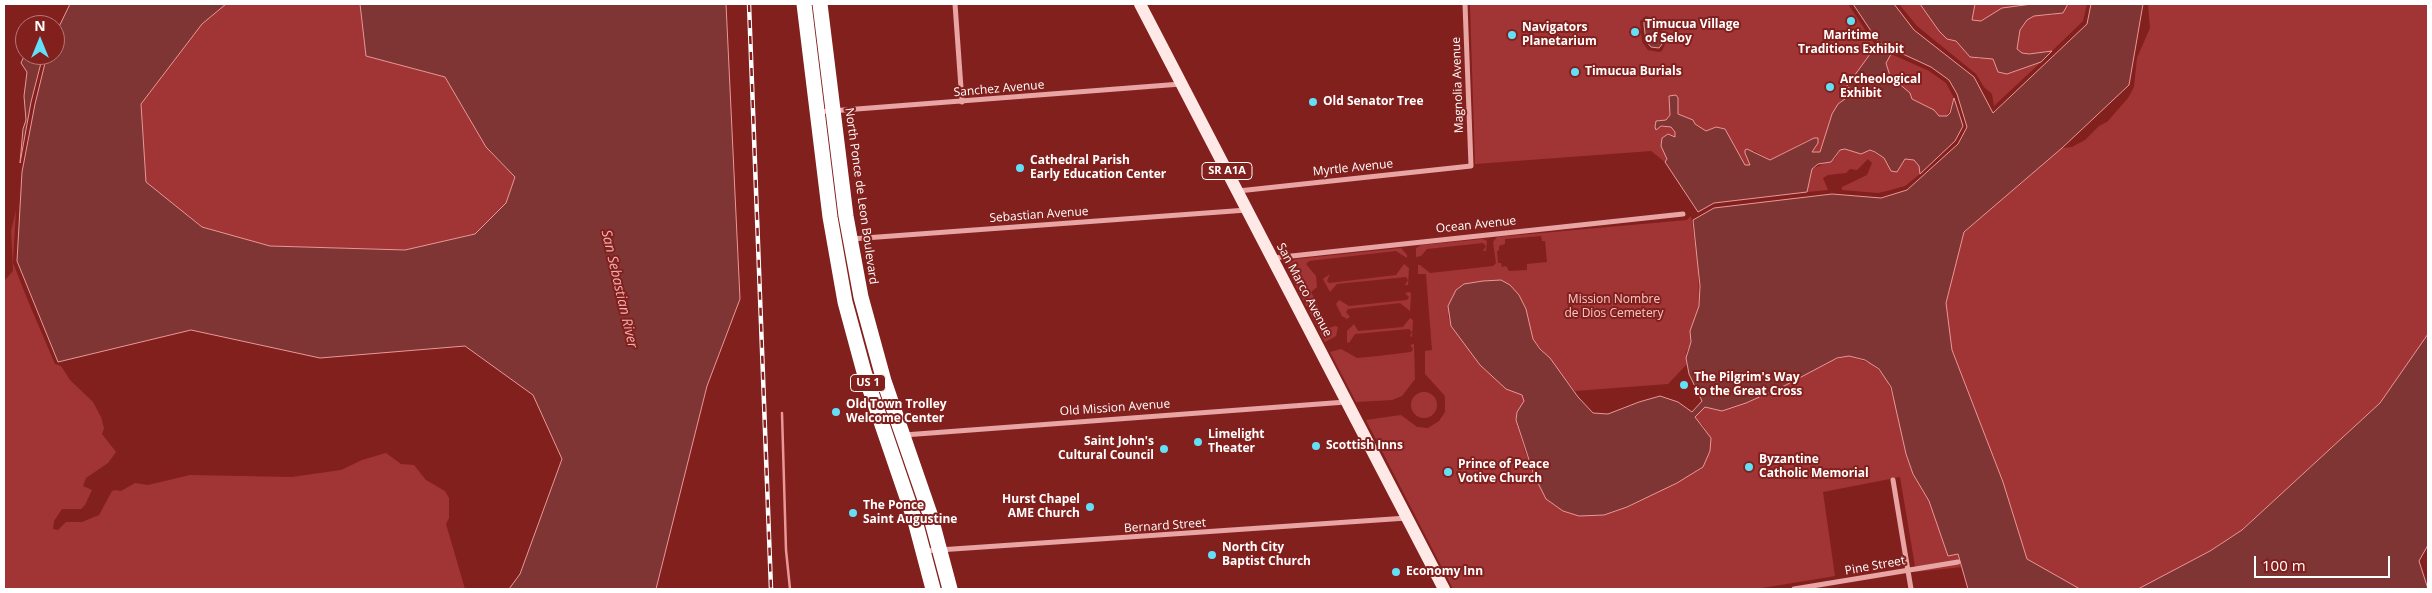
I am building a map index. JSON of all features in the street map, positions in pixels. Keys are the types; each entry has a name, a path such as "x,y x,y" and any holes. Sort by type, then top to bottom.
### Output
{"highway":[{"name":"US 1","path":"804,4 833,241 854,338 924,551 933,589"},
{"name":"North Ponce de Leon Boulevard","path":"820,4 850,239 861,297 875,352 941,550 950,589"}],"main road":[{"name":"San Marco Avenue","path":"1140,4 1444,589"}],"street":[{"path":"955,4 962,102"},
{"name":"Magnolia Avenue","path":"1465,4 1471,166"},
{"name":"Sanchez Avenue","path":"817,112 1182,84"},
{"name":"Myrtle Avenue","path":"1237,191 1471,166"},
{"name":"Sebastian Avenue","path":"833,241 1247,210"},
{"name":"Ocean Avenue","path":"1272,258 1683,214"},
{"name":"Old Mission Avenue","path":"886,436 1347,402"},
{"path":"1893,480 1911,589"},
{"name":"Bernard Street","path":"924,551 1407,518"},
{"name":"Pine Street","path":"1794,589 1958,562"}],"green space":[{"path":"226,4 360,4 366,56 445,77 486,147 515,177 506,203 475,234 406,250 270,246 202,227 146,182 141,104 202,24"},
{"path":"1470,4 1848,4 1876,46 1846,87 1852,89 1852,94 1838,104 1832,114 1820,152 1812,152 1816,146 1810,139 1770,160 1753,150 1750,165 1745,165 1725,129 1716,127 1706,131 1695,124 1693,120 1677,114 1669,99 1670,115 1667,120 1655,123 1655,127 1671,127 1675,132 1675,137 1668,134 1662,138 1661,146 1667,159 1665,162 1651,151 1475,164","holes":["1646,16 1654,18 1666,42 1662,51 1659,52 1648,50 1642,42 1640,21"]},
{"path":"1899,4 1920,4 1947,39 1956,41 1978,59 1986,57 1993,59 1998,72 2007,74 2041,62 1994,106 1992,94 1984,87 1976,74 1917,26"},
{"path":"1975,4 2032,4 2003,8 1981,21 1972,20"},
{"path":"2068,4 2087,4 2083,21 2052,51 2029,54 2022,53 2016,49 2020,30 2027,20 2034,16 2053,15 2067,7"},
{"path":"2148,4 2428,4 2428,334 2380,403 2242,530 2210,551 2140,589 2080,589 2027,559 2003,482 1952,350 1946,303 1964,232 2062,148 2072,147 2085,140 2099,126 2107,122 2128,98 2134,87 2137,58 2150,28"},
{"path":"1891,54 1929,71 1946,83 1954,98 1947,116 1939,116 1911,99 1901,85 1890,76 1886,63 1888,56"},
{"path":"1845,149 1861,154 1870,150 1884,158 1888,166 1897,172 1905,159 1914,160 1919,166 1920,174 1905,186 1878,193 1842,190 1842,187 1867,175 1872,163 1868,159 1857,170 1850,169 1846,173 1828,175 1823,178 1828,190 1807,192 1812,169 1835,159 1840,150"},
{"path":"16,210 13,263 28,301 55,364 61,366 70,380 93,402 101,417 104,428 102,434 116,452 108,463 86,478 83,486 92,490 85,505 81,509 62,509 54,521 53,529 58,530 66,522 82,522 99,515 112,491 121,491 135,483 148,485 190,475 292,477 341,470 362,460 386,453 401,464 414,465 426,480 445,491 449,498 449,518 446,524 465,589 4,589 4,281 13,271 11,231"},
{"name":"Mission Nombre de Dios Cemetery","path":"1691,216 1698,266 1699,306 1690,331 1690,347 1686,352 1688,363 1668,384 1575,391 1533,339 1519,295 1510,285 1483,281 1464,284 1456,290 1448,316 1451,326 1480,365 1506,389 1522,395 1524,401 1517,412 1516,420 1525,452 1546,499 1563,511 1579,516 1610,513 1644,499 1703,467 1711,442 1704,427 1695,417 1705,407 1722,411 1746,403 1786,385 1825,362 1849,356 1872,364 1886,377 1897,409 1906,454 1913,474 1929,501 1948,555 1958,554 1962,567 1916,572 1900,477 1823,492 1835,576 1756,589 1453,589 1366,420 1401,415 1417,427 1428,428 1439,421 1445,412 1445,396 1425,374 1425,351 1432,350 1426,274 1418,274 1418,265 1430,273 1493,266 1496,263 1493,242 1497,237 1687,220","holes":["1541,236 1542,241 1545,241 1547,262 1527,264 1527,270 1509,271 1506,266 1502,267 1501,263 1498,263 1497,251 1499,246 1505,244 1505,239"]},
{"path":"1483,239 1487,241 1486,251 1483,251 1486,246 1483,243 1427,249 1421,256 1416,257 1416,248 1421,245"},
{"path":"1401,248 1407,255 1407,258 1396,251 1309,261 1306,264 1316,276 1317,287 1311,292 1329,328 1338,327 1336,336 1325,342 1287,269 1289,262 1296,259"},
{"path":"1404,264 1409,268 1408,285 1405,285 1408,280 1406,277 1337,284 1330,292 1323,279 1330,274 1327,281 1329,283 1396,275"},
{"path":"1405,293 1411,293 1410,311 1400,303 1348,309 1346,312 1350,317 1347,319 1342,316 1336,304 1339,300 1349,306 1407,300 1409,297"},
{"path":"1410,318 1413,320 1412,337 1410,336 1412,332 1409,329 1355,334 1349,343 1347,342 1347,331 1354,324 1358,331 1403,327"},
{"path":"1414,344 1415,379 1402,396 1392,400 1356,402 1330,352 1341,349 1357,358 1378,356 1411,352 1413,349 1410,345"},
{"path":"1424,392 1433,396 1437,405 1433,414 1424,418 1415,414 1411,405 1415,396"}],"water":[{"name":"San Sebastian River","path":"70,4 226,4 202,24 141,104 146,182 202,227 270,246 405,250 475,234 506,203 515,177 486,147 445,77 366,56 360,4 726,4 740,299 707,386 656,589 509,589 520,574 562,459 533,395 465,346 320,358 191,330 58,362 17,261 22,172 35,104 45,65 65,65 65,15"},
{"path":"1853,4 1894,4 1914,30 1974,77 1993,113 2087,24 2091,4 2143,4 2129,85 2062,148 1964,232 1946,303 1952,350 2003,482 2027,559 2080,589 1968,589 1958,554 1948,556 1929,501 1913,474 1906,454 1891,387 1879,369 1865,360 1849,356 1837,358 1786,385 1746,403 1722,411 1705,407 1695,417 1711,438 1710,451 1703,467 1677,483 1627,507 1604,515 1579,516 1563,511 1546,499 1534,475 1516,420 1517,412 1524,401 1522,395 1506,389 1480,365 1451,326 1448,306 1456,290 1464,284 1501,280 1510,285 1519,295 1526,309 1533,339 1550,358 1578,397 1593,413 1608,414 1660,396 1678,402 1692,412 1702,401 1689,374 1686,358 1691,342 1690,331 1699,306 1700,286 1693,220 1714,208 1832,194 1881,198 1907,190 1958,144 1967,127 1957,94 1949,80 1931,67 1879,43"},
{"path":"1920,4 1975,4 1972,20 1981,21 2002,8 2032,4 2068,4 2063,13 2034,16 2027,20 2020,30 2017,49 2022,53 2029,54 2052,51 2041,62 2007,74 1998,72 1993,59 1970,57 1956,41 1947,39"},
{"path":"1647,20 1651,21 1659,33 1662,44 1659,48 1651,47 1646,41 1644,22"},
{"path":"1876,46 1891,54 1886,63 1890,76 1910,93 1912,99 1934,110 1939,116 1947,116 1950,113 1954,98 1963,126 1955,141 1920,174 1919,166 1914,160 1905,159 1897,172 1891,171 1884,158 1875,152 1870,150 1861,154 1845,149 1840,150 1831,162 1818,164 1812,169 1807,192 1714,203 1698,212 1665,162 1667,159 1661,146 1662,138 1668,134 1675,137 1675,132 1671,127 1661,126 1656,130 1655,127 1656,121 1666,120 1670,115 1669,96 1676,95 1678,98 1678,114 1693,120 1695,124 1706,131 1716,127 1725,129 1745,165 1750,165 1745,153 1747,149 1770,160 1814,138 1818,138 1818,143 1812,152 1820,152 1832,114 1838,104 1852,94 1852,89 1846,87"},
{"path":"22,65 40,65 31,102 20,163 23,129 26,120 24,96 27,72"},
{"path":"2428,334 2428,545 2419,561 2428,589 2138,589 2210,551 2242,530 2380,403"}],"waterway":[{"path":"782,413 786,550 790,589"}],"railway":[{"path":"749,4 771,589"}],"place":[{"name":"Maritime Traditions Exhibit","path":"1851,21"},
{"name":"Timucua Village of Seloy","path":"1635,32"},
{"name":"Navigators Planetarium","path":"1512,35"},
{"name":"Timucua Burials","path":"1575,72"},
{"name":"Archeological Exhibit","path":"1830,87"},
{"name":"Old Senator Tree","path":"1313,102"},
{"name":"Cathedral Parish Early Education Center","path":"1020,168"},
{"name":"The Pilgrim's Way to the Great Cross","path":"1684,385"},
{"name":"Old Town Trolley Welcome Center","path":"836,412"},
{"name":"Limelight Theater","path":"1198,442"},
{"name":"Scottish Inns","path":"1316,446"},
{"name":"Saint John's Cultural Council","path":"1164,449"},
{"name":"Byzantine Catholic Memorial","path":"1749,467"},
{"name":"Prince of Peace Votive Church","path":"1448,472"},
{"name":"Hurst Chapel AME Church","path":"1090,507"},
{"name":"The Ponce Saint Augustine","path":"853,513"},
{"name":"North City Baptist Church","path":"1212,555"},
{"name":"Economy Inn","path":"1396,572"}]}
